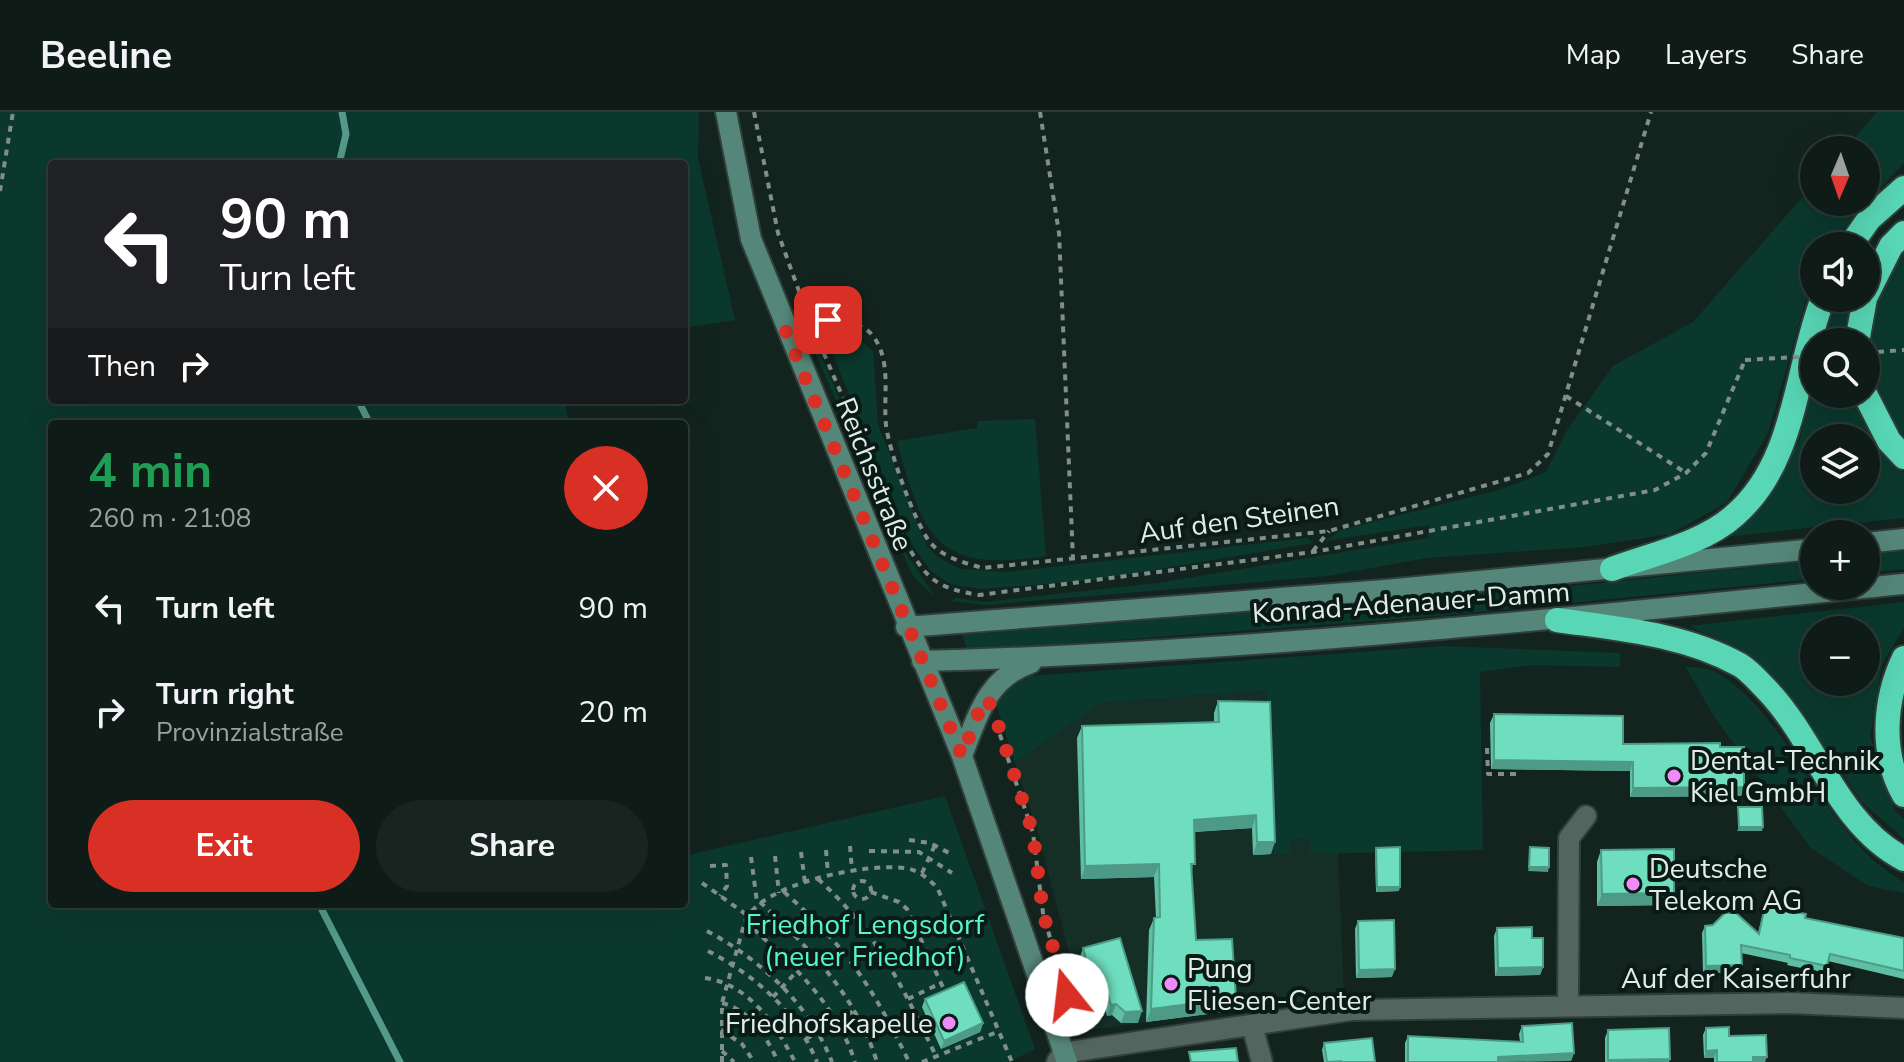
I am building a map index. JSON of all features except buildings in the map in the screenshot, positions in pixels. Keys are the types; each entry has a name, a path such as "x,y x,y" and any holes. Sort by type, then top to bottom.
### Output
{"highway":[{"path":"1860,232 1869,219 1904,188"},
{"path":"1880,268 1891,246 1904,233"},
{"path":"1612,569 1702,535 1734,516 1765,482 1786,433 1819,312"},
{"path":"1872,408 1889,441 1904,457"},
{"path":"1557,620 1681,639 1743,666 1789,714 1838,796 1888,851 1904,859"},
{"path":"1904,658 1894,678 1887,718 1888,750 1896,782 1904,795"}],"main road":[{"name":"Reichsstraße","path":"726,112 751,239 906,627 962,756 1062,1059"},
{"path":"1880,542 1904,539"},
{"name":"Konrad-Adenauer-Damm","path":"906,627 1184,607 1800,550"},
{"name":"Konrad-Adenauer-Damm","path":"922,661 1046,658 1557,620 1904,584"},
{"path":"962,756 984,698 1012,670 1046,658"}],"street":[{"path":"1568,1006 1569,838 1586,816"},
{"name":"Auf der Kaiserfuhr","path":"1062,1059 1351,1010 1790,1003 1904,1008"},
{"path":"1252,1025 1262,1062"}],"path":[{"path":"0,191 13,112"},
{"path":"754,112 778,233 809,319 905,541 922,571 946,589 979,595 1313,552 1655,490 1686,473 1706,453 1745,360 1800,357"},
{"path":"1040,112 1059,233 1073,559"},
{"name":"Auf den Steinen","path":"784,327 809,319 847,321 871,333 884,358 886,427 904,485 930,542 954,560 983,568 1329,531 1528,473 1548,454 1651,112"},
{"path":"1880,351 1904,350"},
{"path":"1566,396 1686,473"},
{"path":"1313,552 1329,531"},
{"path":"984,698 992,706 1033,833 1043,913 1061,974"},
{"path":"1487,748 1488,774 1520,774"},
{"path":"909,840 935,845 951,854"},
{"path":"922,873 935,845"},
{"path":"850,846 852,871"},
{"path":"826,850 828,874"},
{"path":"869,851 906,850 931,857 952,873"},
{"path":"801,852 805,883"},
{"path":"775,856 781,892 823,926 852,959 887,1016 909,1062"},
{"path":"751,857 758,902 811,949 854,1011 877,1062"},
{"path":"710,866 726,865 727,886 720,896"},
{"path":"722,1062 722,1003 726,983 746,918 758,902 828,874 905,868 922,873 937,887 1012,1062"},
{"path":"859,871 860,881"},
{"path":"818,879 851,909 872,936 936,1056"},
{"path":"860,881 868,883 871,892 866,899 855,897 853,886 860,881"},
{"path":"702,883 746,918 824,1000 855,1062"},
{"path":"871,892 899,902 907,909 947,996"},
{"path":"707,931 736,947 783,987 818,1032 832,1062"},
{"path":"708,951 751,976 773,997 806,1039 817,1062"},
{"path":"773,997 798,970"},
{"path":"705,978 726,983 757,1006 776,1029 795,1062"},
{"path":"908,999 941,983"},
{"path":"722,1003 734,1006 753,1023 770,1044 778,1062"},
{"path":"806,1039 854,1011"},
{"path":"721,1030 742,1044 754,1062"},
{"path":"922,1062 997,1032"},
{"path":"722,1051 734,1062"}],"shaded area":[{"path":"1266,690 1274,855 1290,854 1290,840 1310,839 1311,854 1338,853 1344,996 1089,1030 1037,829 1015,763 1101,703"}],"green space":[{"name":"Friedhof Lengsdorf (neuer Friedhof)","path":"0,112 699,112 698,158 735,320 688,327 688,160 48,160 48,404 566,404 568,420 48,420 48,908 688,908 688,855 945,796 1035,1049 1009,1062 0,1062"},
{"path":"1877,112 1904,112 1904,163 1880,189 1880,136 1856,136"},
{"path":"1800,200 1800,216 1855,216 1840,232 1800,232 1800,312 1803,312 1768,433 1727,502 1671,534 1585,547 1427,558 1327,576 984,605 951,601 957,598 985,602 1157,583 1428,538 1429,525 1325,541 1341,530 1499,490 1546,472 1566,432 1613,366 1693,322"},
{"path":"1904,251 1904,436 1889,415 1880,394 1880,328 1873,328 1876,312 1880,312 1880,296"},
{"path":"1833,312 1851,312 1850,328 1827,328"},
{"path":"826,326 851,332 873,351 878,425 927,546 936,556 960,569 1008,572 1307,538 1313,543 1094,580 981,589 950,584 931,571 908,539 822,328"},
{"path":"812,334 904,550 935,597 913,576 808,336"},
{"path":"1807,408 1862,408 1869,424 1804,424"},
{"path":"1035,419 1046,556 1009,560 980,559 957,553 940,541 927,524 916,502 897,441 977,428 977,421"},
{"path":"1800,439 1800,504 1880,504 1880,447 1904,474 1904,518 1800,520 1800,529 1724,537 1763,507"},
{"path":"1904,551 1904,569 1880,572 1880,554"},
{"path":"1800,562 1800,580 1426,617 968,651 962,635 1552,588"},
{"path":"1904,602 1904,628 1882,665 1880,677 1880,616 1800,616 1800,696 1877,696 1870,736 1895,811 1904,819 1904,839 1861,801 1789,694 1741,649 1689,626"},
{"path":"1442,646 1620,653 1620,667 1531,665 1480,672 1483,850 1310,854 1309,839 1290,840 1290,854 1274,855 1266,690 1101,703 1015,763 996,704 1008,690 1029,676"},
{"path":"1685,666 1717,673 1748,697 1771,723 1852,838 1876,862 1904,882 1904,893 1868,886 1811,848 1715,718"}],"waterway":[{"path":"340,160 346,134 342,112"},
{"path":"360,404 368,420"},
{"path":"321,908 400,1062"}],"place":[{"name":"Dental-Technik Kiel GmbH","path":"1674,776"},
{"name":"Deutsche Telekom AG","path":"1633,884"},
{"name":"Pung Fliesen-Center","path":"1171,984"},
{"name":"Friedhofskapelle","path":"949,1023"}],"route":[{"path":"828,320 809,319 784,327 962,756 984,698 992,706 1006,758 1033,833 1043,913 1067,995"}]}
